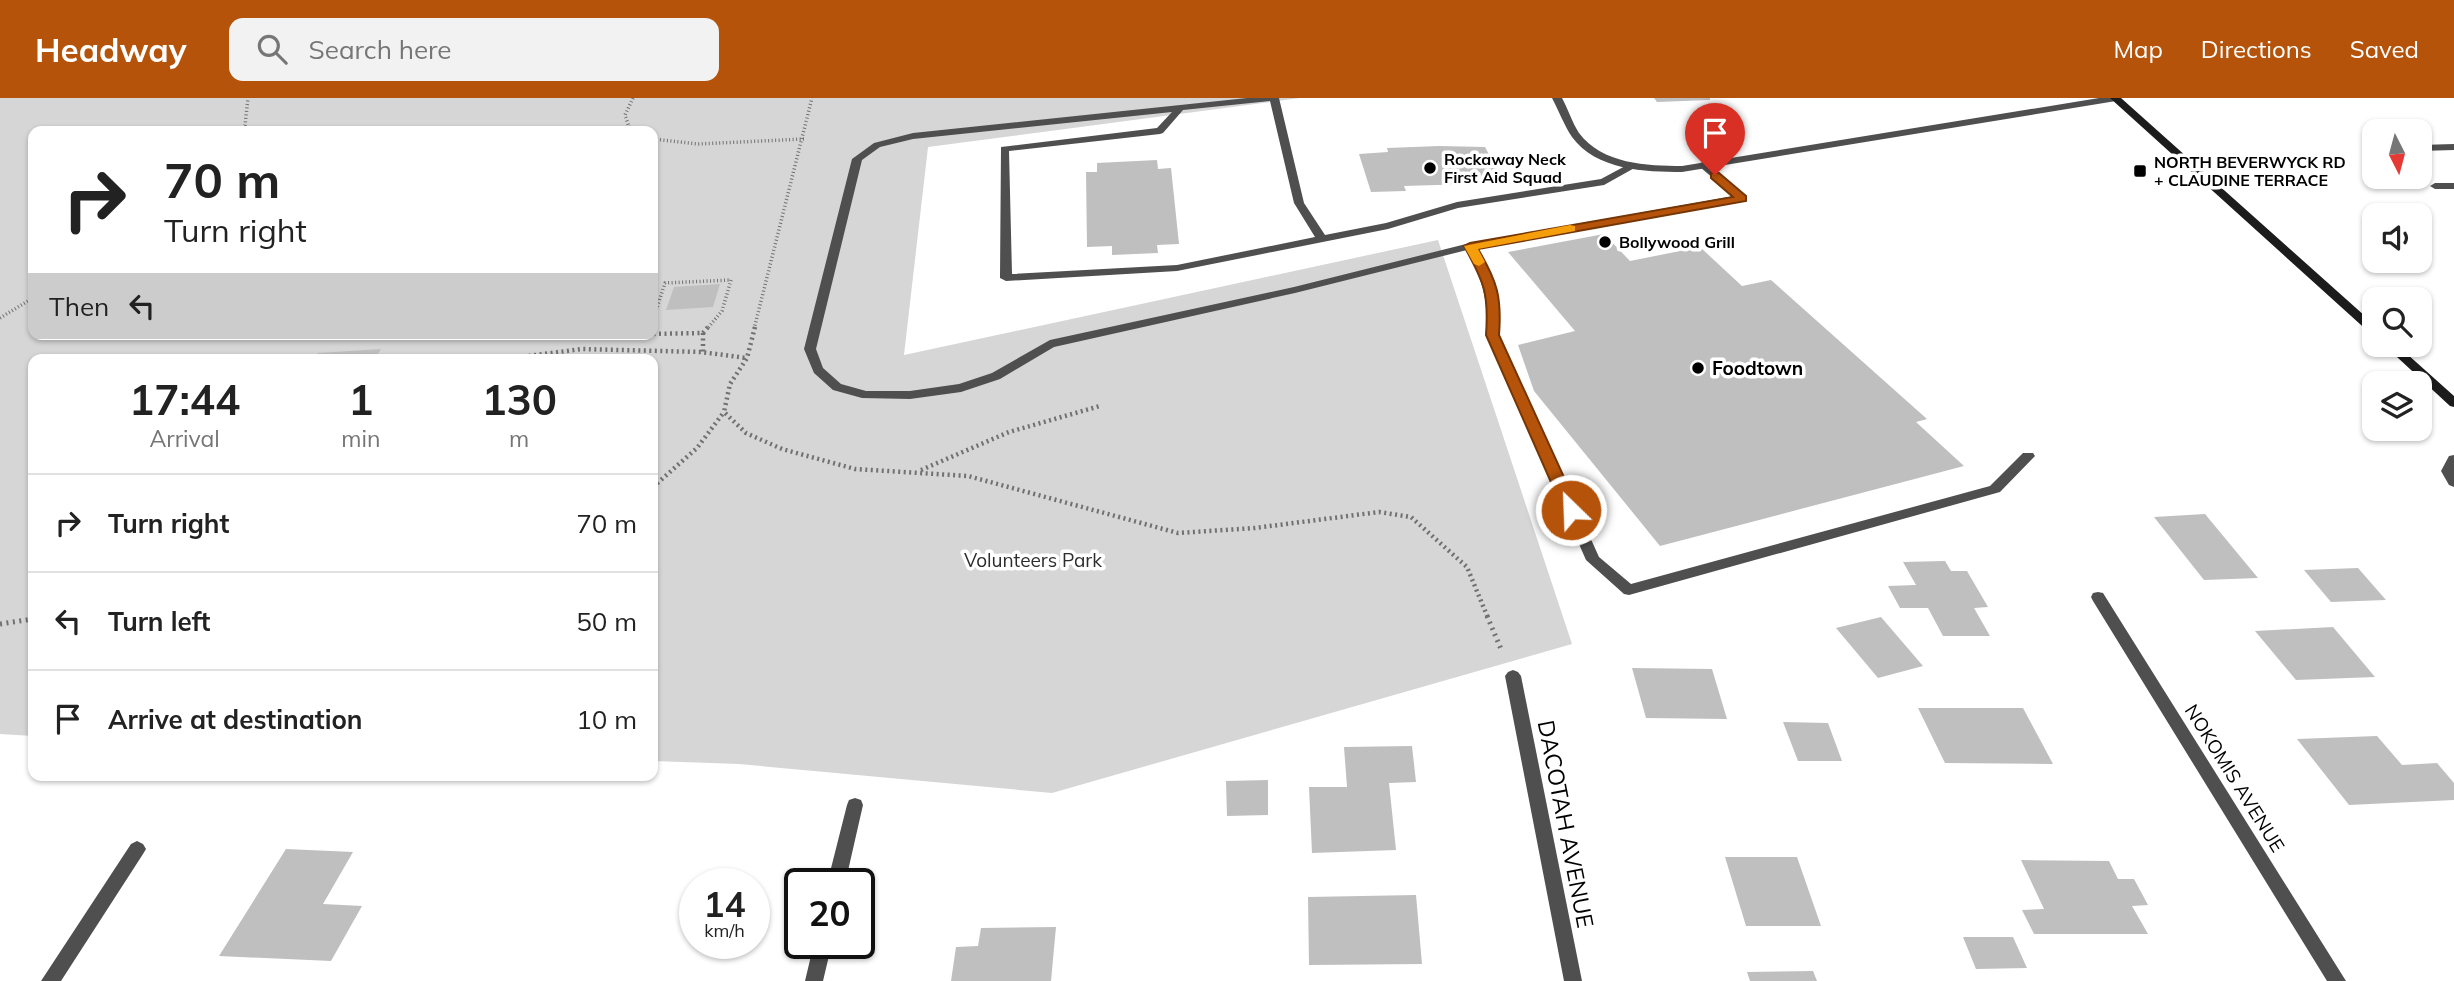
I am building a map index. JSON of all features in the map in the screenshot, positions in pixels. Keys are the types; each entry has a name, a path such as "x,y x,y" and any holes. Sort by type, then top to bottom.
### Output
{"street":[{"path":"1322,239 1299,203 1274,98 913,136 877,145 857,159 810,349 818,370 837,387 866,395 911,395 961,388 996,376 1050,344 1295,290 1470,246 1742,198 1704,165"},
{"path":"1557,98 1578,138 1601,153 1633,166 1670,170 2116,98 2362,319"},
{"path":"1181,107 1160,131 1003,149 1006,278 1177,268 1388,226 1457,205 1604,182 1633,166"},
{"path":"2432,148 2454,147"},
{"path":"2435,186 2454,186"},
{"path":"1470,246 1490,282 1495,309 1493,335 1593,560 1629,590 1995,489 2028,456"},
{"path":"2403,357 2454,403"},
{"path":"2454,459 2448,471 2454,482"},
{"name":"NOKOMIS AVENUE","path":"2098,597 2337,981"},
{"name":"DACOTAH AVENUE","path":"1513,676 1573,981"},
{"path":"840,868 855,805"},
{"path":"50,981 137,849"},
{"path":"814,981 819,959"}],"path":[{"path":"244,126 248,98"},
{"path":"629,126 625,115 633,98"},
{"path":"658,483 697,448 724,412 730,384 747,358 813,98"},
{"path":"658,140 698,144 804,139"},
{"path":"658,304 664,284 731,280 722,311 703,332 703,352"},
{"path":"0,318 28,301"},
{"path":"658,334 703,332"},
{"path":"544,354 581,349 703,352 747,358"},
{"path":"920,471 958,451 1017,428 1100,406"},
{"path":"724,412 746,433 782,449 855,469 920,471 968,477 1178,533 1255,528 1379,512 1411,517 1467,567 1484,614 1513,676"},
{"path":"1,624 28,620"}],"green space":[{"name":"Volunteers Park","path":"0,98 1300,98 928,147 904,355 1438,240 1572,644 1052,793 739,764 658,761 658,354 28,354 28,736 0,734"}],"building":[{"path":"1654,98 1710,98 1710,100 1657,102"},
{"name":"Rockaway Neck First Aid Squad","path":"1485,147 1504,183 1404,186 1406,191 1371,192 1359,154 1388,152 1387,148"},
{"path":"1157,160 1158,169 1171,168 1179,244 1157,245 1158,253 1112,255 1112,246 1087,247 1086,172 1097,172 1097,163"},
{"name":"Foodtown","path":"1604,234 1630,261 1700,247 1742,286 1771,280 1927,419 1916,422 1964,466 1660,546 1534,391 1518,345 1575,331 1508,252"},
{"path":"720,284 713,307 666,310 674,287"},
{"path":"381,349 378,354 318,353"},
{"path":"2205,514 2258,578 2204,580 2154,517"},
{"path":"1945,561 1951,571 1967,571 1988,607 1974,608 1990,636 1943,636 1928,608 1900,608 1888,586 1916,585 1903,562"},
{"path":"2358,568 2386,600 2331,602 2304,570"},
{"path":"1881,617 1923,666 1878,678 1836,628"},
{"path":"2333,627 2375,677 2296,680 2255,631"},
{"path":"1632,668 1712,669 1727,719 1646,718"},
{"path":"1918,708 2023,708 2053,764 1945,763"},
{"path":"1783,722 1828,723 1842,761 1798,761"},
{"path":"2377,736 2402,765 2437,763 2454,783 2454,800 2349,805 2297,739"},
{"path":"1412,746 1416,782 1389,783 1396,850 1312,853 1309,787 1347,787 1344,747"},
{"path":"1268,780 1268,815 1227,816 1226,781"},
{"path":"286,849 353,852 323,904 362,906 331,961 219,956"},
{"path":"1725,857 1797,857 1821,926 1746,926"},
{"path":"2021,860 2109,861 2118,879 2134,879 2148,905 2132,906 2148,934 2034,934 2022,910 2044,909"},
{"path":"1416,895 1422,964 1309,965 1308,897"},
{"path":"1056,927 1051,981 951,981 956,947 978,946 981,928"},
{"path":"1963,937 2013,937 2027,968 1976,969"},
{"path":"1813,971 1817,981 1750,981 1747,972"}],"slow traffic":[{"path":"1479,262 1470,246 1570,229"}],"place":[{"name":"Rockaway Neck First Aid Squad","path":"1430,168"},
{"name":"NORTH BEVERWYCK RD + CLAUDINE TERRACE","path":"2140,171"},
{"name":"Bollywood Grill","path":"1605,242"},
{"name":"Foodtown","path":"1698,368"}],"route":[{"path":"1571,510 1493,335 1495,309 1490,282 1470,246 1742,198 1715,175"}]}
